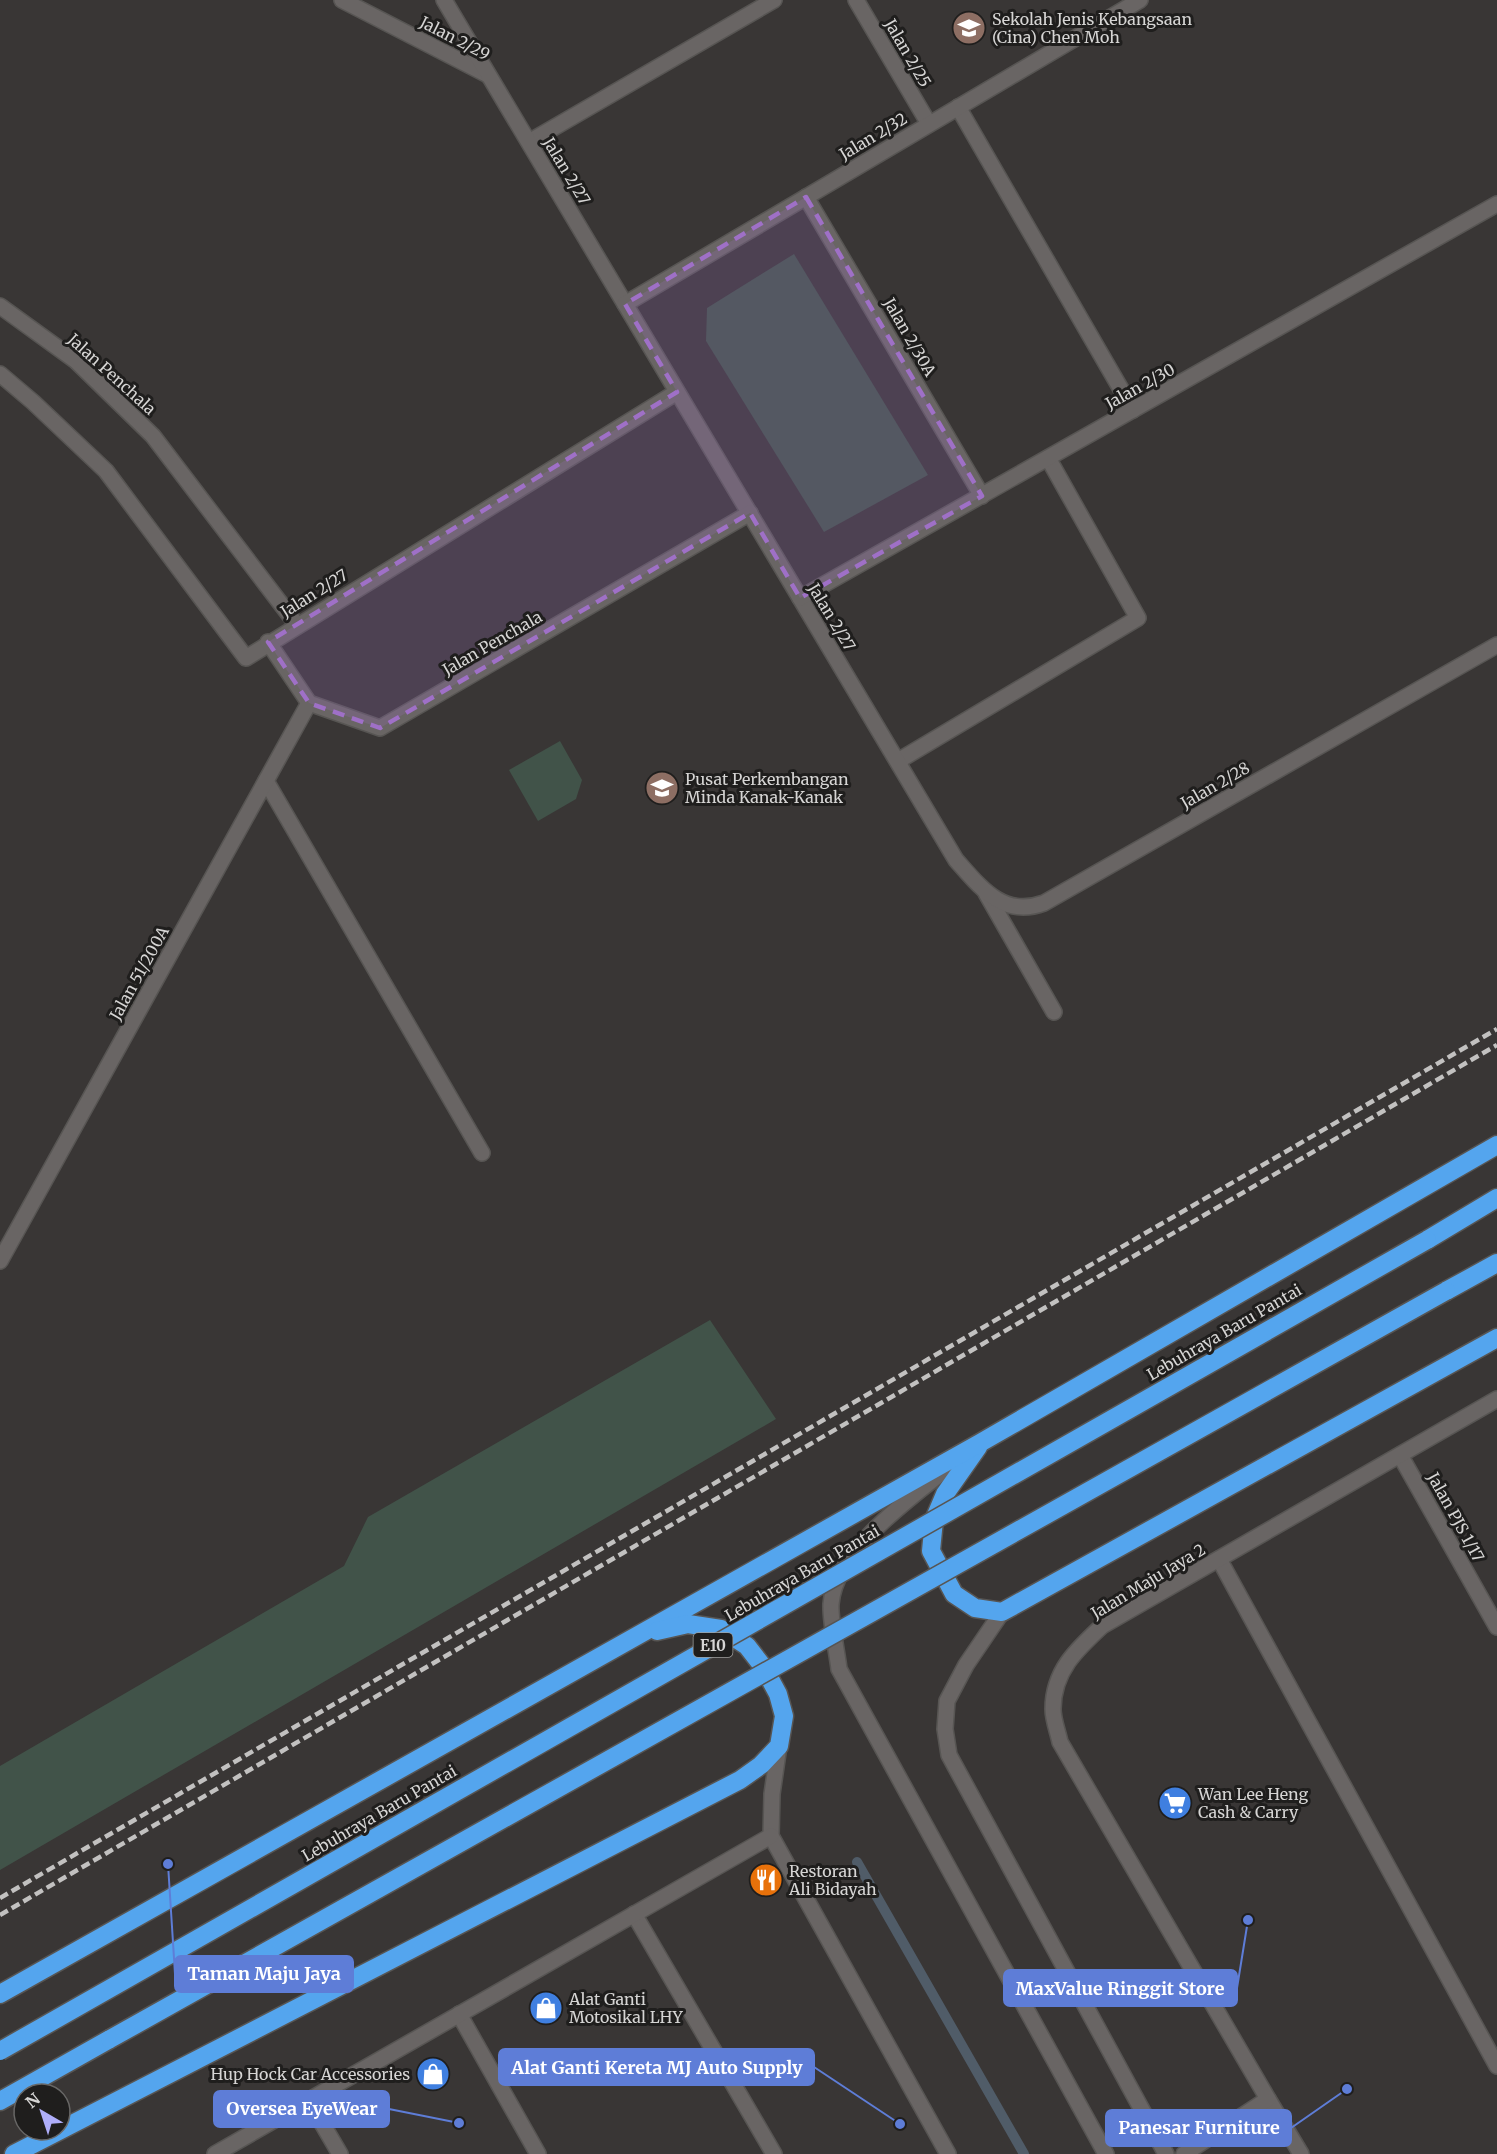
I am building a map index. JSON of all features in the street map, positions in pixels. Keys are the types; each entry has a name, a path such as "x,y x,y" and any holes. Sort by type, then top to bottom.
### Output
{"highway":[{"path":"0,1994 980,1443 1497,1145"},
{"name":"Lebuhraya Baru Pantai","path":"0,2051 1497,1198"},
{"path":"0,2101 1497,1263"},
{"path":"980,1443 945,1494 934,1520 931,1551 954,1594 975,1608 1002,1612 1497,1338"},
{"path":"14,2154 740,1780 761,1765 779,1746 784,1716 778,1694 764,1668 747,1646 722,1629 688,1624 635,1636"}],"street":[{"name":"Jalan 2/29","path":"342,0 488,75"},
{"name":"Jalan 2/27","path":"444,0 956,860"},
{"path":"529,142 774,0"},
{"name":"Jalan 2/25","path":"856,0 929,124"},
{"name":"Jalan 2/32","path":"625,304 1140,0"},
{"path":"958,107 1133,410"},
{"name":"Jalan 2/30A","path":"806,197 982,496"},
{"name":"Jalan 2/30","path":"800,598 1497,204"},
{"name":"Jalan Penchala","path":"0,306 76,361 153,436 297,625"},
{"name":"Jalan 2/27","path":"0,374 106,471 246,658 268,642 677,392"},
{"path":"898,761 1138,618 1048,458"},
{"name":"Jalan Penchala","path":"309,703 380,728 750,513"},
{"path":"268,642 309,703"},
{"name":"Jalan 2/28","path":"956,860 986,893 1016,908 1030,908 1044,903 1497,645"},
{"name":"Jalan 51/200A","path":"0,1261 309,703"},
{"path":"266,781 482,1153"},
{"path":"986,893 1054,1012"},
{"name":"Jalan Maju Jaya 2","path":"1301,2154 1060,1742 1053,1710 1058,1679 1074,1652 1102,1626 1497,1400"},
{"path":"980,1443 905,1502 864,1541 842,1568 831,1604 839,1669 1106,2154"},
{"name":"Jalan PJS 1/17","path":"1400,1455 1497,1627"},
{"path":"1219,1559 1497,2066"},
{"path":"1002,1612 966,1665 947,1701 945,1729 949,1755 1166,2154"},
{"path":"779,1746 772,1794 771,1836 948,2154"},
{"path":"215,2154 771,1836"},
{"path":"634,1914 774,2154"},
{"path":"459,2014 538,2154"},
{"path":"1184,2154 1268,2099"},
{"path":"309,2101 340,2154"}],"highlighted area":[{"path":"806,197 982,496 800,598 750,513 380,728 309,703 268,642 677,392 625,304"}],"green space":[{"path":"794,254 928,475 824,532 706,341 707,308"},
{"path":"560,741 582,780 576,799 538,821 509,770"},
{"path":"710,1320 776,1419 0,1870 0,1766 344,1566 368,1517"}],"waterway":[{"path":"857,1862 1024,2154"}],"railway":[{"path":"0,1898 1497,1029"},
{"path":"0,1915 1497,1045"}],"place":[{"name":"Sekolah Jenis Kebangsaan (Cina) Chen Moh","path":"969,28"},
{"name":"Pusat Perkembangan Minda Kanak-Kanak","path":"662,788"},
{"name":"Wan Lee Heng Cash & Carry","path":"1175,1803"},
{"name":"Taman Maju Jaya","path":"168,1864"},
{"name":"Restoran Ali Bidayah","path":"766,1880"},
{"name":"MaxValue Ringgit Store","path":"1248,1920"},
{"name":"Alat Ganti Motosikal LHY","path":"546,2008"},
{"name":"Hup Hock Car Accessories","path":"433,2074"},
{"name":"Panesar Furniture","path":"1347,2089"},
{"name":"Oversea EyeWear","path":"459,2123"},
{"name":"Alat Ganti Kereta MJ Auto Supply","path":"900,2124"}]}
